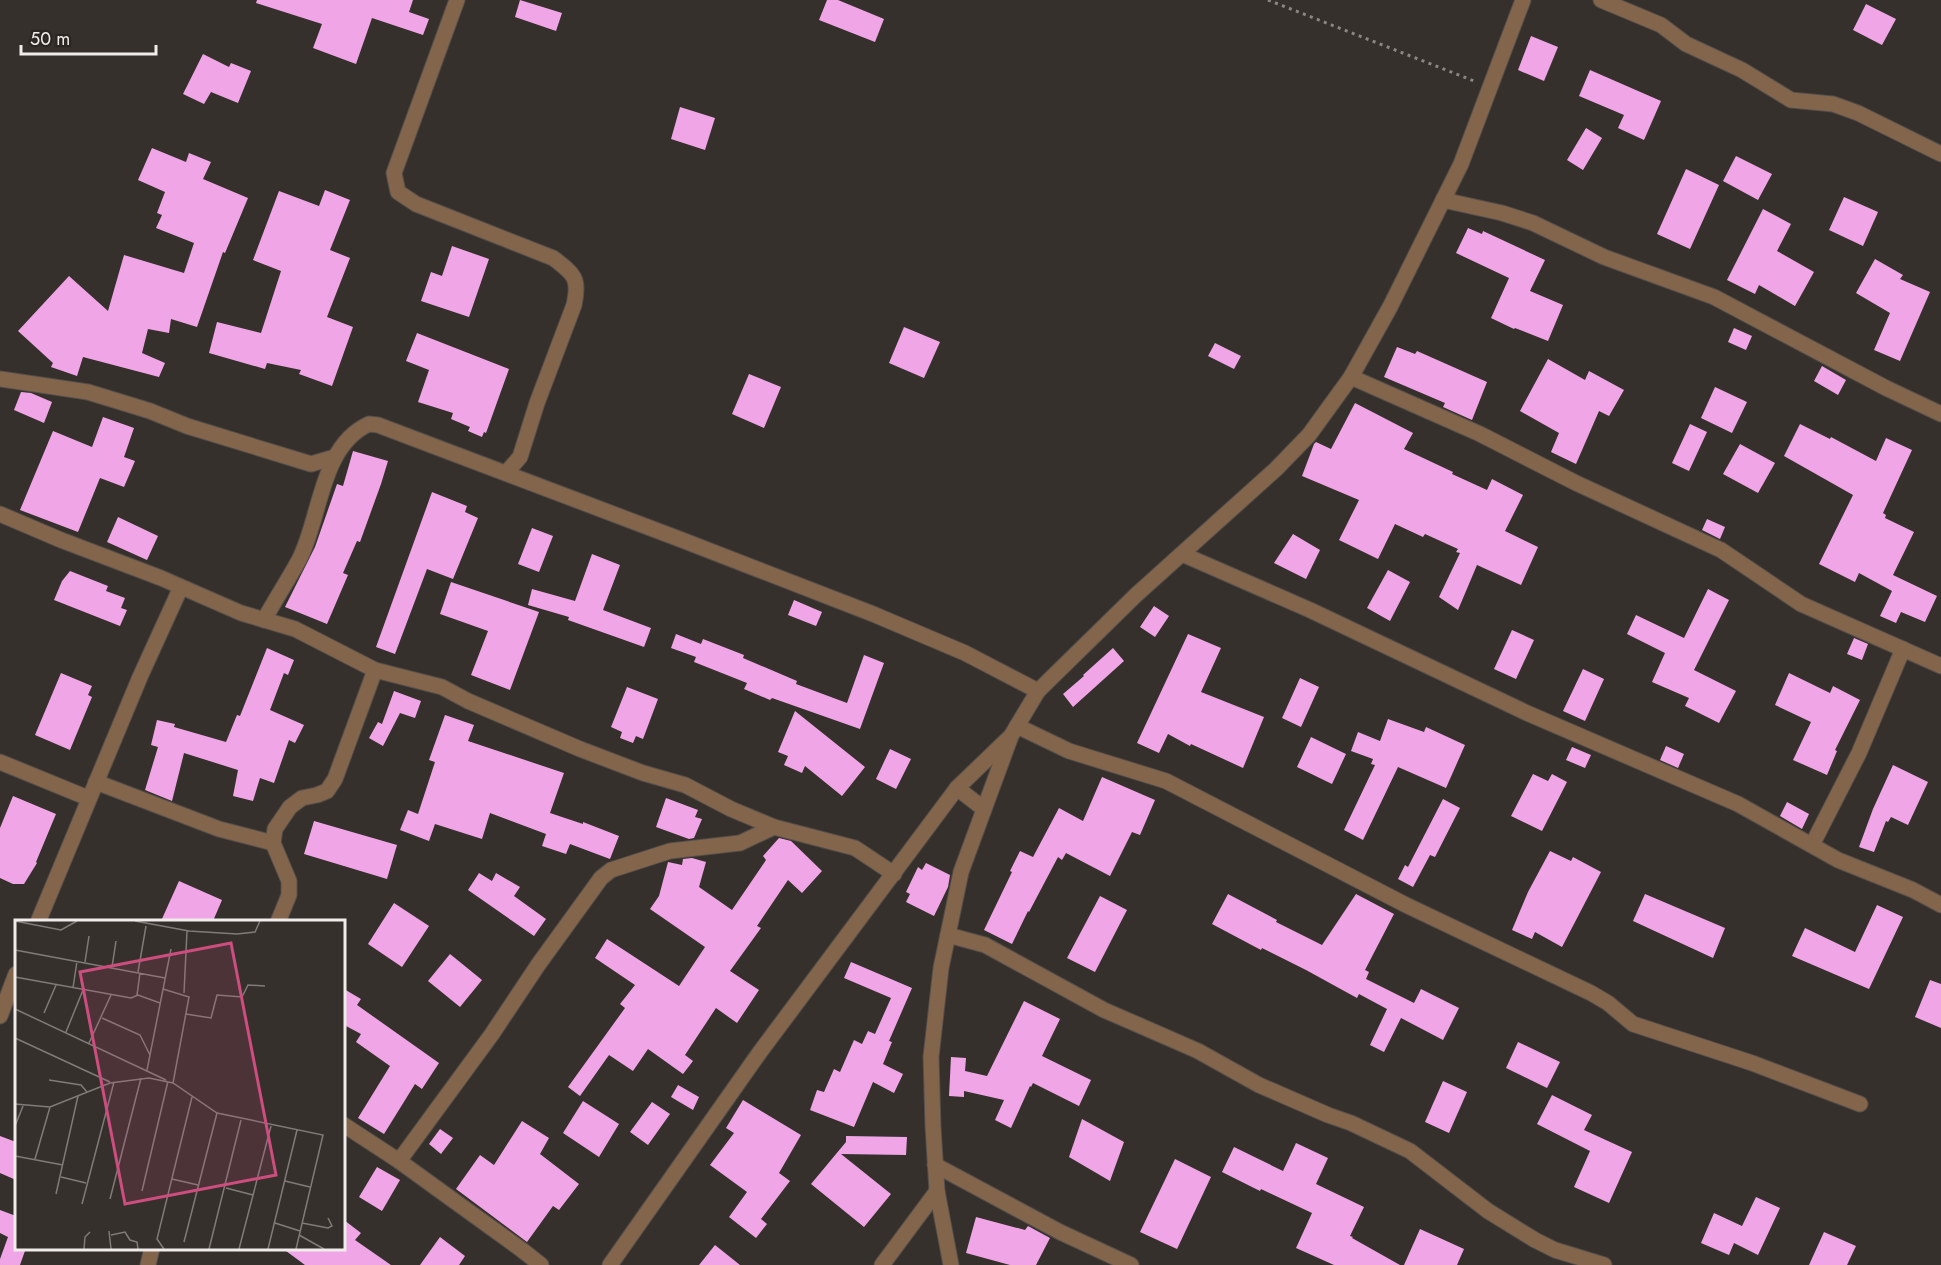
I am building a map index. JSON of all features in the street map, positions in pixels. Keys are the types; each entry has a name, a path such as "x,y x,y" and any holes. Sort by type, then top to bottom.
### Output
{"street":[{"path":"457,0 394,173 398,192 416,204 553,258 571,271 576,280 574,305 537,403 520,457 506,473"},
{"path":"951,1265 937,1191 931,1057 941,968 961,872 1014,731 1038,691 1136,595 1276,469 1309,435 1351,377 1390,307 1461,164 1523,0"},
{"path":"1601,0 1661,25 1686,44 1742,70 1791,100 1833,104 1858,113 1941,154"},
{"path":"1443,200 1502,213 1533,223 1604,257 1714,297 1886,388 1941,414"},
{"path":"1351,377 1480,434 1576,483 1721,550 1801,604 1941,666"},
{"path":"0,379 88,392 150,411 187,426 311,464 335,457"},
{"path":"264,620 300,559 322,488 335,457 354,432 369,424 378,425 506,473 893,623 965,652 1038,691"},
{"path":"311,464 322,488"},
{"path":"0,514 241,613 295,630 375,670 442,687 468,701 580,749 643,773 685,785 731,809 774,827 855,848 894,874"},
{"path":"1182,554 1310,610 1527,713 1738,804 1850,866 1913,890 1941,905"},
{"path":"38,920 140,676 181,587"},
{"path":"1812,845 1859,753 1903,649"},
{"path":"278,920 289,895 289,881 273,843 275,829 290,807 302,798 327,790 335,779 375,670"},
{"path":"610,1265 760,1052 957,788 1014,731"},
{"path":"1014,731 1069,751 1166,781 1406,905 1591,993 1608,1003 1633,1024 1752,1063 1860,1104"},
{"path":"0,762 88,798"},
{"path":"96,782 219,829 273,843"},
{"path":"957,788 984,808"},
{"path":"399,1161 492,1034 538,965 601,878 611,870 670,851 740,843 774,827"},
{"path":"948,935 985,945 1104,1011 1198,1051 1259,1085 1351,1123 1410,1151 1488,1211 1535,1240 1555,1250 1604,1265"},
{"path":"0,1016 3,998 15,976"},
{"path":"345,1126 399,1161 541,1265"},
{"path":"935,1165 1060,1232 1131,1265"},
{"path":"882,1265 937,1191"},
{"path":"148,1265 152,1250"}],"path":[{"path":"1268,0 1490,87"}],"building":[{"path":"257,0 413,0 409,12 429,19 423,35 372,18 356,64 313,48 322,24 256,3"},
{"path":"520,0 562,13 556,31 515,17"},
{"path":"827,0 838,0 884,19 875,42 819,20"},
{"path":"1866,4 1896,19 1882,45 1853,30"},
{"path":"1531,36 1558,47 1544,81 1518,70"},
{"path":"203,54 229,67 231,63 251,71 238,103 211,92 204,104 183,94"},
{"path":"1590,70 1661,101 1644,140 1618,128 1624,115 1579,96"},
{"path":"680,107 715,118 705,150 671,139"},
{"path":"1586,128 1602,138 1583,170 1567,160"},
{"path":"152,148 186,162 189,153 211,162 203,179 248,198 225,253 223,252 197,327 171,319 169,333 148,329 142,353 165,363 159,377 83,357 77,376 51,367 53,363 18,331 69,276 108,311 124,255 184,273 194,243 156,228 162,215 157,213 165,192 138,180"},
{"path":"1736,156 1772,174 1758,200 1723,181"},
{"path":"1686,169 1719,185 1690,249 1657,234"},
{"path":"325,190 350,200 330,250 350,258 327,317 353,327 332,386 299,374 301,370 267,363 265,369 209,353 217,322 261,333 281,271 253,260 279,191 319,206"},
{"path":"1844,197 1878,212 1863,246 1829,230"},
{"path":"1763,209 1791,224 1777,251 1814,272 1795,306 1759,285 1755,294 1727,280"},
{"path":"1468,228 1482,234 1483,231 1545,260 1530,291 1563,305 1548,341 1491,318 1509,278 1456,253"},
{"path":"452,246 489,259 469,317 421,301 431,272 442,276"},
{"path":"1875,259 1903,275 1900,279 1930,292 1900,361 1874,350 1890,313 1856,293"},
{"path":"904,327 940,342 924,378 889,363"},
{"path":"1734,328 1752,336 1746,350 1728,342"},
{"path":"417,333 509,369 486,433 484,432 482,437 468,431 470,427 451,419 453,413 418,402 429,370 406,361"},
{"path":"1215,343 1241,356 1234,369 1208,356"},
{"path":"1397,347 1415,354 1417,351 1487,382 1472,420 1443,407 1445,403 1384,377"},
{"path":"1548,359 1585,380 1589,371 1624,390 1609,416 1599,411 1576,464 1551,452 1559,433 1520,411"},
{"path":"1822,366 1846,380 1838,395 1814,381"},
{"path":"749,374 781,387 764,428 732,414"},
{"path":"1715,387 1747,402 1732,433 1701,418"},
{"path":"21,392 31,393 52,402 44,423 14,410"},
{"path":"1355,403 1413,433 1404,449 1487,490 1492,479 1523,495 1505,531 1538,547 1521,585 1477,565 1458,610 1439,597 1460,553 1456,552 1458,549 1395,524 1378,559 1339,540 1359,500 1302,476 1314,444 1316,442 1331,449"},
{"path":"103,417 134,428 124,457 135,461 124,487 100,478 78,532 20,510 53,431 92,447"},
{"path":"1690,424 1707,432 1689,471 1672,463"},
{"path":"1800,424 1830,439 1831,437 1876,461 1886,438 1912,450 1883,513 1886,515 1885,518 1914,532 1893,575 1937,596 1925,622 1901,612 1896,623 1880,616 1892,591 1859,573 1855,582 1819,564 1853,495 1784,456"},
{"path":"1740,444 1775,463 1758,493 1723,474"},
{"path":"353,451 388,461 360,542 357,541 343,573 348,575 327,624 285,607 315,547 337,484 343,486"},
{"path":"432,492 467,506 465,512 478,518 453,579 427,569 395,654 376,647"},
{"path":"118,517 158,536 147,560 107,542"},
{"path":"1707,519 1725,527 1720,539 1702,530"},
{"path":"532,528 553,536 539,572 518,564"},
{"path":"1293,534 1320,550 1306,579 1274,563"},
{"path":"592,554 620,565 603,610 651,628 644,647 568,620 569,617 528,605 532,589 575,601"},
{"path":"1388,570 1410,582 1390,621 1367,608"},
{"path":"70,571 108,586 106,591 125,598 121,608 127,610 120,626 54,600 62,581"},
{"path":"451,582 539,612 510,690 471,675 488,631 440,614"},
{"path":"1708,589 1729,600 1694,670 1736,691 1719,723 1685,706 1689,698 1652,682 1665,653 1627,634 1636,615 1684,638"},
{"path":"794,600 822,612 816,626 788,615"},
{"path":"1154,606 1169,616 1155,637 1140,627"},
{"path":"1512,630 1534,640 1516,679 1494,669"},
{"path":"676,634 701,644 703,639 744,655 743,658 797,681 796,684 847,703 864,655 884,663 860,729 772,698 770,700 744,689 747,683 694,662 696,657 671,648"},
{"path":"1188,634 1221,648 1201,692 1264,717 1243,768 1191,744 1190,746 1168,734 1159,753 1137,743"},
{"path":"1854,638 1868,644 1862,660 1847,654"},
{"path":"267,648 294,660 288,675 284,673 270,710 304,725 295,743 289,740 274,783 260,778 253,801 233,796 238,770 184,753 172,801 145,790 158,747 151,745 157,720 226,742 237,715 240,716"},
{"path":"1113,648 1124,661 1073,707 1063,694"},
{"path":"1583,669 1604,679 1585,721 1563,711"},
{"path":"61,673 92,686 88,695 92,697 70,750 35,735"},
{"path":"1789,673 1830,693 1833,686 1860,700 1835,750 1837,751 1827,775 1793,760 1811,722 1775,705"},
{"path":"1300,678 1319,687 1301,727 1282,718"},
{"path":"627,687 658,699 643,739 636,736 633,743 620,738 622,732 611,727"},
{"path":"394,691 421,701 415,718 400,713 383,746 369,738 378,722 382,724"},
{"path":"795,711 865,767 842,796 805,766 802,773 784,765 788,756 778,752"},
{"path":"445,715 474,725 468,741 564,773 550,813 583,824 583,822 619,836 610,859 570,844 566,854 542,846 546,834 490,813 482,839 435,824 429,841 400,830 408,810 418,814 435,762 429,760"},
{"path":"1388,719 1424,732 1426,727 1465,745 1446,788 1398,767 1363,840 1344,830 1375,765 1371,764 1373,759 1351,751 1358,732 1380,741"},
{"path":"1311,737 1346,754 1332,784 1297,767"},
{"path":"1666,746 1684,754 1678,768 1660,760"},
{"path":"1572,747 1591,755 1585,768 1566,760"},
{"path":"890,749 911,759 896,789 876,779"},
{"path":"1893,765 1928,782 1908,825 1891,817 1888,822 1886,821 1874,852 1859,847"},
{"path":"1533,774 1548,781 1552,774 1567,782 1542,831 1511,816"},
{"path":"1102,777 1155,800 1140,835 1132,832 1110,876 1066,853 1062,860 1058,857 1012,944 984,930 1020,851 1033,857 1059,808 1083,821"},
{"path":"13,796 56,814 37,863 24,884 13,884 0,878 0,828"},
{"path":"666,798 698,810 695,817 702,819 694,838 689,839 656,827"},
{"path":"1443,799 1460,808 1435,857 1430,855 1413,887 1398,879 1405,865 1408,867"},
{"path":"1787,802 1809,814 1802,829 1780,816"},
{"path":"314,821 397,845 387,879 304,854"},
{"path":"779,838 791,841 822,871 802,893 788,880 757,926 761,928 730,971 759,990 737,1023 716,1008 685,1055 693,1061 683,1074 648,1049 633,1071 609,1055 580,1096 568,1087 625,1008 620,1004 635,985 595,958 607,939 679,986 705,947 650,909 659,896 668,862 682,865 683,859 692,858 706,862 699,887 732,910 766,860 763,856"},
{"path":"1550,851 1571,861 1573,857 1601,872 1562,947 1535,932 1532,939 1512,930 1528,892"},
{"path":"926,863 950,875 948,887 934,916 906,902 910,894 906,892 918,867 922,870"},
{"path":"479,873 492,881 496,873 520,887 514,896 546,919 534,936 468,890"},
{"path":"179,881 222,900 213,920 161,920"},
{"path":"1228,894 1322,945 1356,894 1394,914 1365,970 1369,972 1366,979 1414,1003 1421,989 1459,1008 1443,1040 1401,1018 1384,1052 1370,1045 1387,1009 1359,994 1357,998 1212,924"},
{"path":"1645,894 1725,928 1713,958 1633,921"},
{"path":"1100,896 1127,910 1095,972 1067,958"},
{"path":"394,903 429,926 402,967 368,944"},
{"path":"1877,905 1903,917 1869,989 1792,956 1805,928 1855,952"},
{"path":"450,954 482,980 460,1007 428,981"},
{"path":"851,962 912,988 889,1041 892,1042 883,1064 903,1074 894,1093 873,1082 854,1127 810,1110 817,1090 824,1092 834,1069 840,1072 854,1040 862,1044 868,1031 875,1034 891,998 844,978"},
{"path":"1930,980 1941,984 1941,1028 1915,1017"},
{"path":"345,990 361,999 357,1005 439,1063 422,1089 415,1084 384,1134 358,1118 390,1066 356,1042 361,1034 346,1026 345,1028"},
{"path":"1024,1001 1060,1019 1042,1056 1091,1080 1079,1106 1033,1083 1011,1128 995,1120 1004,1100 964,1091 964,1097 949,1096 951,1057 966,1058 965,1071 987,1076"},
{"path":"1518,1042 1560,1062 1547,1088 1506,1068"},
{"path":"1443,1081 1467,1092 1449,1133 1425,1122"},
{"path":"678,1085 699,1097 693,1110 671,1097"},
{"path":"1552,1095 1592,1115 1584,1130 1632,1152 1609,1203 1574,1187 1590,1151 1537,1124"},
{"path":"743,1100 801,1135 779,1173 790,1181 761,1219 767,1224 756,1238 729,1217 747,1192 710,1165 734,1133 726,1128"},
{"path":"583,1101 619,1124 599,1157 563,1133"},
{"path":"652,1102 670,1114 648,1145 630,1132"},
{"path":"1082,1119 1124,1142 1110,1181 1069,1157"},
{"path":"522,1121 549,1138 540,1154 579,1184 559,1210 553,1206 527,1242 456,1189 480,1155 494,1165"},
{"path":"440,1129 453,1138 441,1154 429,1144"},
{"path":"0,1136 15,1142 15,1180 0,1173"},
{"path":"846,1136 907,1137 906,1155 841,1154 891,1194 864,1227 811,1184 846,1142"},
{"path":"1296,1143 1328,1158 1316,1184 1364,1207 1350,1236 1400,1265 1334,1265 1296,1248 1312,1213 1222,1172 1234,1147 1283,1171"},
{"path":"1175,1159 1211,1177 1177,1249 1140,1232"},
{"path":"377,1167 400,1180 382,1211 359,1197"},
{"path":"1756,1197 1780,1208 1758,1255 1734,1243 1729,1255 1701,1243 1714,1213 1742,1226"},
{"path":"0,1210 15,1216 15,1250 25,1250 20,1265 0,1265 8,1237 0,1233"},
{"path":"976,1217 1025,1230 1028,1226 1050,1238 1036,1265 1010,1265 966,1253"},
{"path":"345,1221 361,1233 355,1240 391,1265 305,1265 285,1250 345,1250"},
{"path":"1420,1229 1464,1249 1457,1265 1404,1265"},
{"path":"1824,1232 1856,1246 1847,1265 1809,1265"},
{"path":"440,1237 465,1256 459,1265 420,1265"},
{"path":"715,1245 740,1265 699,1265"}]}
